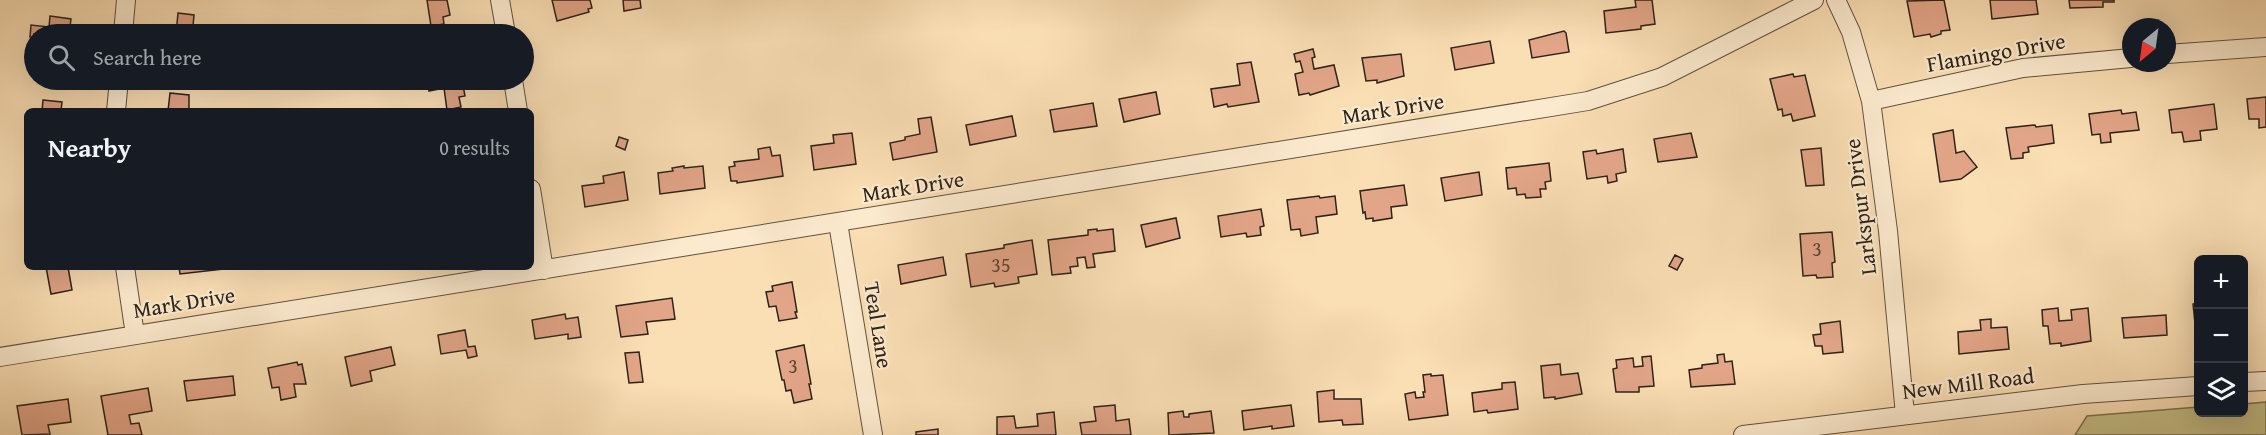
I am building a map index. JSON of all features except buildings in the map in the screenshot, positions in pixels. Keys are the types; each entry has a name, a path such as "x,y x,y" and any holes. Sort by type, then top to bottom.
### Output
{"street":[{"path":"124,24 126,0"},
{"path":"500,0 504,24"},
{"name":"Mark Drive","path":"0,357 1588,101 1662,77 1815,0"},
{"name":"Larkspur Drive","path":"1836,0 1851,32 1871,101 1888,231 1905,415"},
{"path":"2176,53 2266,47"},
{"name":"Flamingo Drive","path":"1871,101 2023,68 2122,59"},
{"path":"116,108 118,90"},
{"path":"515,90 518,108"},
{"path":"534,208 544,270"},
{"name":"Teal Lane","path":"838,223 873,435"},
{"path":"125,270 135,335"},
{"path":"2248,382 2266,381"},
{"name":"New Mill Road","path":"1743,435 2083,394 2194,386"}],"shaded area":[{"path":"2266,402 2266,435 2075,435 2087,416 2194,407 2194,417 2248,417 2248,404"}]}
